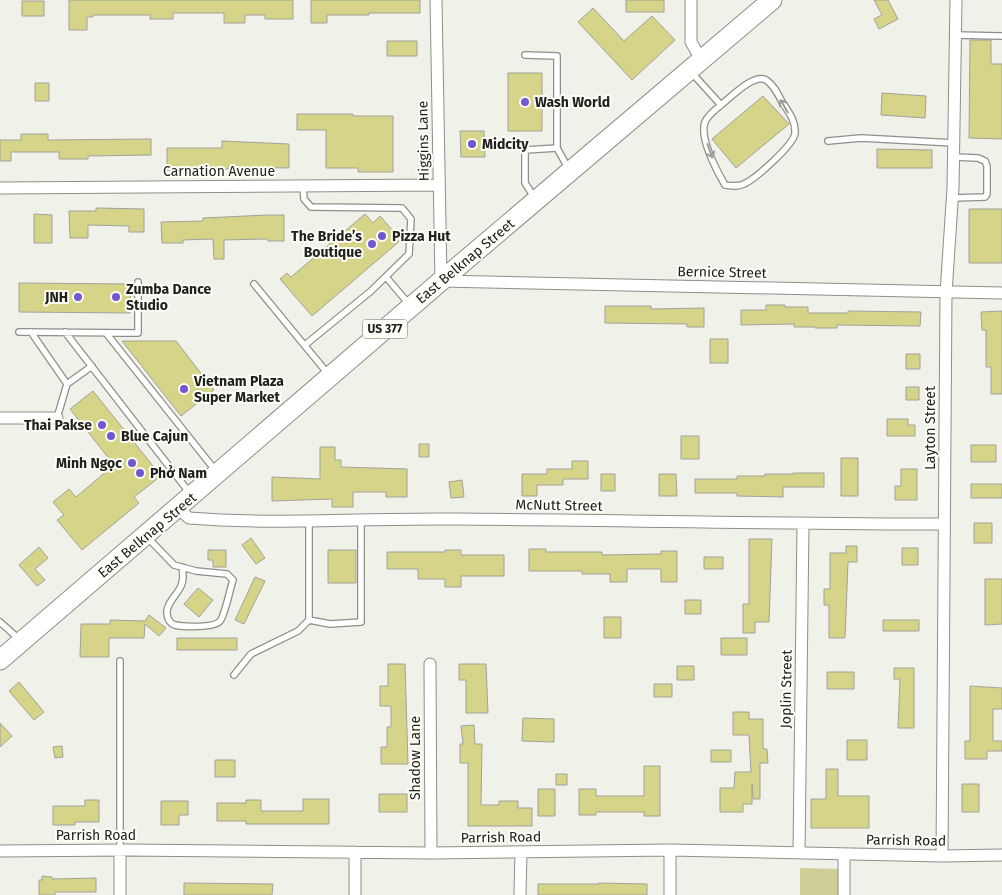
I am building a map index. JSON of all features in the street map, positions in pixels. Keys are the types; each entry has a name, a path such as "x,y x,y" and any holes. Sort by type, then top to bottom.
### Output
{"main road":[{"name":"East Belknap Street","path":"0,660 441,281 772,0"}],"street":[{"name":"Higgins Lane","path":"436,0 441,281"},
{"path":"691,0 691,42 696,66"},
{"name":"Layton Street","path":"942,856 946,292 954,157 956,0"},
{"name":"Carnation Avenue","path":"0,188 439,185"},
{"name":"Bernice Street","path":"441,281 1002,293"},
{"path":"0,418 57,418"},
{"name":"McNutt Street","path":"185,502 188,518 229,521 452,518 803,524 944,524"},
{"name":"Joplin Street","path":"799,853 803,524"},
{"name":"Shadow Lane","path":"430,664 431,853"},
{"path":"120,850 120,895"},
{"name":"Parrish Road","path":"0,851 120,850 431,853 670,850 942,856 1002,855"},
{"path":"670,850 670,895"},
{"path":"355,852 355,895"},
{"path":"520,852 520,895"},
{"path":"844,854 844,895"}],"lane":[{"path":"955,35 1001,36"},
{"path":"524,55 557,56 557,148 570,172"},
{"path":"696,66 721,105"},
{"path":"761,78 767,80 773,87 793,121 795,134 793,141 764,170 743,185 725,185 717,171 706,142 705,122 721,105 750,81 761,78"},
{"path":"828,141 861,138 954,143"},
{"path":"536,200 525,183 525,150 557,148"},
{"path":"952,198 985,198 987,194 988,166 985,161 978,158 954,157"},
{"path":"302,186 304,199 311,207 402,208 410,219 409,254 386,277 305,345"},
{"path":"386,277 412,307"},
{"path":"19,332 138,333 138,282"},
{"path":"254,284 330,377"},
{"path":"31,332 67,384"},
{"path":"65,332 92,366 185,502"},
{"path":"106,333 218,474"},
{"path":"57,418 67,384 92,366"},
{"path":"234,675 251,654 298,631 310,620 309,520"},
{"path":"310,620 330,624 362,622 361,520"},
{"path":"145,536 174,565 227,574 233,580 221,620 216,624 209,627 175,625 166,615 167,608 181,586 183,577 182,567"},
{"path":"0,622 21,642"},
{"path":"120,661 120,850"}],"green space":[{"path":"800,868 840,869 840,895 800,895"}],"building":[{"path":"69,0 293,0 293,19 265,19 265,15 245,15 245,23 224,23 224,13 173,13 173,19 150,19 150,15 93,15 93,17 87,17 87,30 69,30"},
{"path":"311,0 420,0 420,13 327,15 327,23 311,23"},
{"path":"626,0 664,0 664,12 626,12"},
{"path":"874,0 888,0 898,19 879,29 874,19 882,15"},
{"path":"22,1 44,1 44,16 22,16"},
{"path":"593,8 624,41 652,16 675,40 632,80 578,22"},
{"path":"970,40 991,40 991,64 1002,64 1002,139 969,138"},
{"path":"387,41 417,41 417,56 387,56"},
{"name":"Wash World","path":"508,73 542,73 542,131 508,131"},
{"path":"35,83 49,83 49,101 35,101"},
{"path":"882,93 926,96 925,118 881,115"},
{"path":"763,96 789,124 736,168 712,139"},
{"path":"297,114 393,116 393,172 358,172 358,168 326,168 326,130 297,130"},
{"name":"Midcity","path":"460,131 484,131 485,157 461,157"},
{"path":"21,134 48,134 48,140 151,139 151,155 88,156 88,159 59,159 59,152 11,152 11,161 0,161 0,140 21,140"},
{"path":"222,141 289,144 289,168 235,167 235,169 213,170 167,170 167,148 222,148"},
{"path":"877,149 932,150 932,168 877,168"},
{"path":"96,208 144,209 144,232 129,232 129,226 88,225 88,238 70,238 69,211 96,211"},
{"path":"969,209 1002,209 1002,263 969,263"},
{"path":"34,214 52,215 52,243 34,243"},
{"path":"365,214 373,223 380,216 401,240 312,316 280,279 287,273 291,277"},
{"path":"284,215 284,241 268,241 267,239 224,240 224,259 214,259 213,239 183,240 183,243 162,243 161,222 203,221 203,218"},
{"path":"19,283 131,284 130,313 19,312"},
{"path":"766,305 808,307 808,313 848,313 848,311 921,312 920,326 837,325 837,328 815,328 794,327 794,324 741,325 741,310 766,310"},
{"path":"605,306 651,306 651,309 704,308 704,327 687,327 687,324 605,323"},
{"path":"1002,311 1002,394 991,394 991,367 986,367 986,330 982,330 981,312"},
{"path":"710,339 728,339 728,363 710,363"},
{"path":"122,341 176,341 214,390 181,416"},
{"path":"906,354 920,354 920,369 906,369"},
{"path":"906,387 919,387 919,400 906,400"},
{"path":"93,391 161,476 134,497 139,503 82,550 57,520 64,515 53,502 69,489 76,497 114,465 70,409"},
{"path":"887,419 908,419 908,425 915,425 915,436 887,436"},
{"path":"681,436 699,436 699,459 681,459"},
{"path":"419,444 429,444 429,457 419,457"},
{"path":"971,445 996,445 996,462 971,462"},
{"path":"320,447 335,447 335,460 341,460 341,467 407,469 407,497 386,497 386,492 353,492 353,507 332,507 332,499 272,501 272,477 320,479"},
{"path":"841,458 858,458 858,496 841,496"},
{"path":"572,461 588,461 588,479 563,479 563,485 537,485 537,496 522,496 522,474 547,474 547,469 572,469"},
{"path":"901,469 917,469 917,500 895,500 895,486 901,486"},
{"path":"824,473 824,487 783,487 783,497 737,496 737,493 695,493 695,479 737,479 737,476"},
{"path":"601,474 615,474 615,491 601,491"},
{"path":"659,474 676,474 677,496 659,496"},
{"path":"462,480 464,497 451,498 449,482"},
{"path":"971,484 1002,484 1002,498 971,498"},
{"path":"974,523 992,523 992,543 974,543"},
{"path":"251,538 265,558 256,564 242,545"},
{"path":"749,539 772,539 769,622 755,622 755,633 743,633 743,604 749,604"},
{"path":"846,546 857,546 857,562 848,562 845,638 829,638 829,605 824,605 824,589 830,589 830,553 846,553"},
{"path":"39,547 48,558 35,569 45,580 37,586 19,565"},
{"path":"902,548 918,548 918,565 902,565"},
{"path":"529,549 546,549 546,552 602,552 602,555 661,554 661,551 677,551 677,582 661,582 661,569 627,569 627,582 610,582 610,574 582,574 582,571 529,571"},
{"path":"208,550 226,550 226,567 213,567 213,560 208,560"},
{"path":"328,550 356,550 356,583 328,583"},
{"path":"445,550 461,550 461,555 504,555 504,576 461,576 461,587 445,587 445,579 418,579 418,569 387,569 387,552 445,552"},
{"path":"704,557 723,557 723,569 704,569"},
{"path":"255,577 265,581 244,624 235,620"},
{"path":"985,579 1002,579 1002,624 985,625"},
{"path":"198,588 213,600 199,617 184,604"},
{"path":"685,600 701,600 701,614 685,614"},
{"path":"149,615 166,628 159,636 145,624 144,638 109,638 109,657 80,657 81,624 110,624 110,620 145,621"},
{"path":"604,617 621,617 621,638 604,638"},
{"path":"883,620 919,620 919,631 883,631"},
{"path":"177,638 237,638 237,650 177,650"},
{"path":"721,638 747,638 747,655 721,655"},
{"path":"388,664 405,664 408,764 381,764 381,747 387,747 387,727 391,727 391,706 380,706 380,686 388,686"},
{"path":"459,664 486,664 488,713 466,713 466,680 459,680"},
{"path":"677,666 694,666 694,680 677,680"},
{"path":"894,668 914,668 914,728 898,728 900,679 894,679"},
{"path":"827,672 854,672 854,689 827,689"},
{"path":"19,682 44,712 34,720 9,691"},
{"path":"654,684 672,684 672,697 654,697"},
{"path":"970,686 1002,688 1002,709 993,709 993,741 1002,741 1002,751 987,751 987,759 965,759 965,741 970,741"},
{"path":"733,712 749,712 749,719 763,719 763,749 767,749 768,763 760,763 760,799 753,799 752,784 752,804 743,804 743,812 720,812 720,788 734,788 735,772 751,772 749,735 733,735"},
{"path":"523,718 554,719 554,742 522,741"},
{"path":"0,723 12,736 0,747"},
{"path":"474,725 475,744 482,744 481,805 499,805 499,801 518,801 518,808 532,808 532,826 468,826 468,763 460,763 460,744 463,744 461,726"},
{"path":"847,740 867,740 867,760 847,760"},
{"path":"62,746 63,757 55,758 53,747"},
{"path":"711,750 731,750 731,762 711,762"},
{"path":"215,760 235,760 235,777 215,777"},
{"path":"644,766 660,766 660,816 644,816 644,812 596,812 596,815 579,815 579,789 596,789 596,796 644,796"},
{"path":"826,769 838,769 838,796 869,796 869,828 811,828 811,799 826,799"},
{"path":"556,774 567,774 567,785 556,785"},
{"path":"962,784 979,784 979,812 962,812"},
{"path":"538,789 555,789 555,816 538,816"},
{"path":"379,794 407,794 407,812 379,812"},
{"path":"303,799 329,799 329,824 246,824 246,821 217,821 217,803 246,803 246,800 261,800 261,811 303,811"},
{"path":"85,800 99,800 99,822 75,822 75,825 53,825 53,806 85,806"},
{"path":"161,801 188,801 188,815 179,815 179,825 161,825"},
{"path":"42,876 52,877 52,879 96,878 96,892 55,892 55,895 39,895 39,880 42,880"},
{"path":"184,883 273,884 272,895 184,895"},
{"path":"538,884 647,884 647,895 538,895"}],"place":[{"name":"Wash World","path":"525,102"},
{"name":"Midcity","path":"472,144"},
{"name":"Pizza Hut","path":"382,236"},
{"name":"The Bride’s Boutique","path":"372,244"},
{"name":"JNH","path":"78,297"},
{"name":"Zumba Dance Studio","path":"116,297"},
{"name":"Vietnam Plaza Super Market","path":"184,389"},
{"name":"Thai Pakse","path":"102,425"},
{"name":"Blue Cajun","path":"111,436"},
{"name":"Minh Ngọc","path":"132,463"},
{"name":"Phở Nam","path":"140,473"}]}
